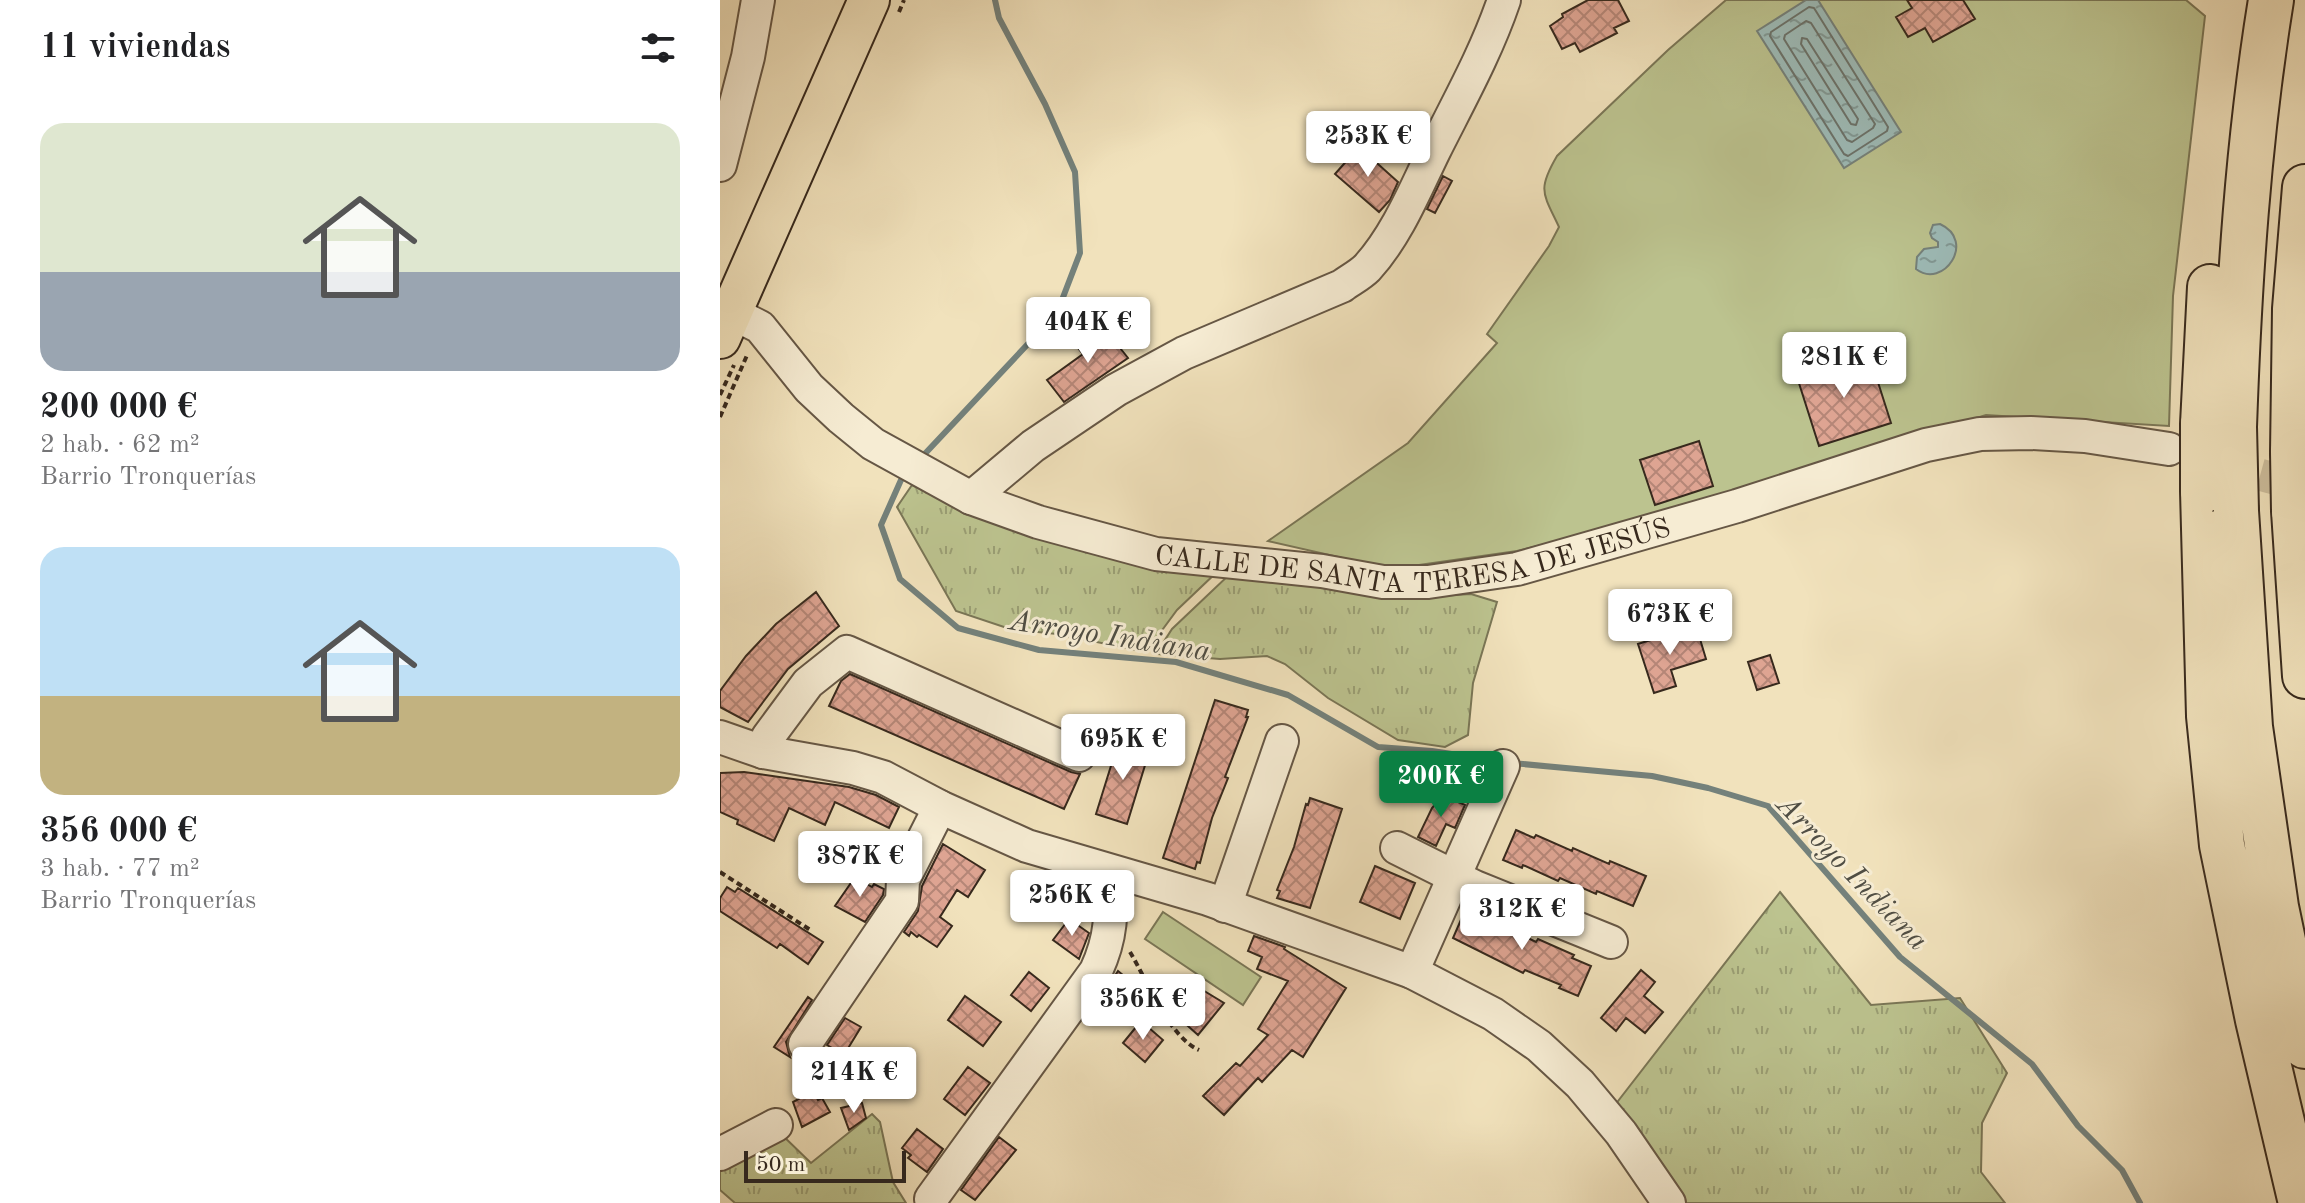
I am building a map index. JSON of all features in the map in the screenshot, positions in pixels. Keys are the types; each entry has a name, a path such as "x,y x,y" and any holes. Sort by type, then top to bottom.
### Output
{"highway":[{"path":"2218,425 2204,367 2221,176 2250,0"},
{"path":"2271,0 2246,186 2238,309 2218,425 2219,501 2209,716 2222,845 2226,927 2279,1203"},
{"path":"2305,187 2295,309 2293,452 2305,676"},
{"path":"2219,501 2276,907 2305,1046"},
{"path":"2222,845 2254,1005 2301,1203"}],"main road":[{"path":"724,319 869,0"}],"street":[{"path":"720,165 732,67 758,0"},
{"path":"971,498 1033,446 1116,390 1184,353 1342,286 1365,270 1415,190 1458,105 1504,0"},
{"name":"CALLE DE SANTA TERESA DE JESÚS","path":"724,319 760,327 809,388 873,444 971,498 1038,522 1156,554 1322,571 1383,582 1428,582 1540,563 1737,506 1926,445 1980,434 2085,436 2169,449"},
{"path":"763,752 768,737 808,683 847,652 1079,755"},
{"path":"720,737 763,752 853,768 883,777 940,807 1027,846 1225,906 1412,972 1493,1014 1539,1046 1580,1084 1621,1133 1669,1203"},
{"path":"1225,906 1282,741"},
{"path":"1412,972 1465,882 1503,766"},
{"path":"805,1044 902,901 903,880 940,807"},
{"path":"1397,848 1465,882 1611,942"},
{"path":"931,1199 1096,971 1112,922 1109,872"},
{"path":"720,1154 776,1125"}],"path":[{"path":"720,872 812,931"},
{"path":"1112,922 1177,1032 1190,1046 1199,1050"}],"green space":[{"path":"1726,0 2186,0 2205,16 2173,296 2169,426 1986,415 1643,520 1517,551 1391,569 1268,541 1408,443 1497,343 1487,334 1559,227 1544,192 1557,156 1668,50"},
{"path":"912,485 986,520 1052,537 1220,569 1177,610 1146,652 1057,634 1010,629 956,611 897,507"},
{"path":"1232,572 1388,599 1471,594 1497,602 1473,683 1468,735 1445,747 1398,740 1328,698 1285,664 1267,656 1220,659 1156,654 1172,629"},
{"path":"1780,892 1871,1005 1960,998 2007,1073 1982,1123 1981,1172 2005,1203 1684,1203 1615,1105"},
{"path":"1163,912 1261,977 1243,1005 1145,939"},
{"path":"872,1114 880,1122 893,1182 906,1203 735,1203 720,1190 720,1162 779,1132 811,1163"}],"water":[{"path":"1806,0 1818,0 1901,132 1844,168 1757,31"},
{"path":"1940,224 1951,232 1956,241 1956,251 1945,268 1926,274 1916,269 1917,257 1924,249 1938,247 1938,242 1930,233 1933,225"}],"building":[{"path":"1588,0 1618,0 1629,21 1614,28 1617,33 1580,52 1575,43 1562,49 1550,26 1563,17 1562,14"},
{"path":"1907,0 1963,0 1975,19 1933,42 1925,28 1908,37 1896,17 1912,8"},
{"path":"1359,147 1398,182 1390,200 1379,212 1335,174"},
{"path":"1443,176 1452,181 1435,213 1427,209"},
{"path":"1104,328 1128,358 1064,402 1047,380 1083,354 1078,348"},
{"path":"1869,354 1891,423 1819,446 1797,377"},
{"path":"1699,441 1713,486 1655,505 1640,460"},
{"path":"816,592 839,626 788,669 748,722 720,707 720,691 746,656 776,624"},
{"path":"1697,629 1706,659 1671,670 1676,686 1654,693 1638,644"},
{"path":"1770,655 1779,683 1757,690 1748,662"},
{"path":"850,674 1080,774 1064,809 829,706 841,681"},
{"path":"1215,700 1248,710 1248,717 1225,777 1228,778 1212,818 1200,863 1197,862 1195,869 1163,858"},
{"path":"1119,740 1150,749 1127,824 1096,814"},
{"path":"744,772 849,787 876,795 899,807 889,828 835,802 825,825 789,808 774,841 737,824 738,820 720,812 720,773"},
{"path":"1443,795 1465,805 1455,828 1446,824 1436,846 1418,837 1432,808"},
{"path":"1310,798 1342,809 1310,908 1277,898 1280,891 1277,890"},
{"path":"1516,830 1646,876 1633,906 1503,860"},
{"path":"943,844 985,870 968,897 957,890 940,917 952,926 937,947 919,935 917,937 911,932 909,936 904,932 918,911 922,886"},
{"path":"1375,866 1415,883 1400,919 1360,902"},
{"path":"855,877 872,887 874,884 884,889 865,922 835,906"},
{"path":"727,887 735,892 738,888 823,942 808,964 780,944 777,948 720,911 720,898"},
{"path":"1466,908 1536,942 1538,939 1574,955 1572,958 1591,966 1578,996 1559,988 1561,985 1525,970 1523,973 1453,938"},
{"path":"1069,919 1089,933 1079,959 1053,940"},
{"path":"1254,936 1285,947 1346,988 1303,1057 1292,1050 1262,1082 1258,1078 1224,1115 1203,1096 1236,1063 1240,1066 1268,1035 1258,1029 1288,981 1257,969 1262,957 1248,951"},
{"path":"1641,970 1655,982 1644,996 1663,1012 1645,1033 1626,1018 1616,1031 1601,1018"},
{"path":"1118,971 1142,991 1125,1012 1114,1002 1111,1006 1101,997"},
{"path":"1029,972 1049,988 1031,1011 1011,995"},
{"path":"1201,989 1224,1003 1198,1035 1169,1009 1181,995 1191,1004"},
{"path":"965,996 1001,1022 983,1046 948,1020"},
{"path":"808,997 812,1000 786,1042 790,1057 774,1047"},
{"path":"845,1018 861,1027 844,1055 827,1045"},
{"path":"1141,1021 1163,1040 1145,1062 1123,1043"},
{"path":"968,1067 990,1083 965,1115 944,1099"},
{"path":"813,1091 818,1100 822,1098 830,1112 802,1127 793,1102"},
{"path":"862,1103 866,1118 849,1130 841,1108"},
{"path":"917,1129 943,1149 927,1172 908,1158 911,1155 902,1148"},
{"path":"999,1137 1016,1150 975,1200 961,1190"}],"waterway":[{"name":"Arroyo Indiana","path":"920,459 1057,313 1080,253 1075,172 1045,104 999,18 995,0"},
{"name":"Arroyo Indiana","path":"907,474 901,480 881,525 900,579 958,628 1039,650 1176,662 1288,695 1378,747 1497,761"},
{"name":"Arroyo Indiana","path":"1512,763 1652,776 1708,788 1768,806 1900,957 2032,1064 2078,1126 2122,1170 2140,1203"}],"tunnel":[{"path":"2214,462 2305,487"}]}
